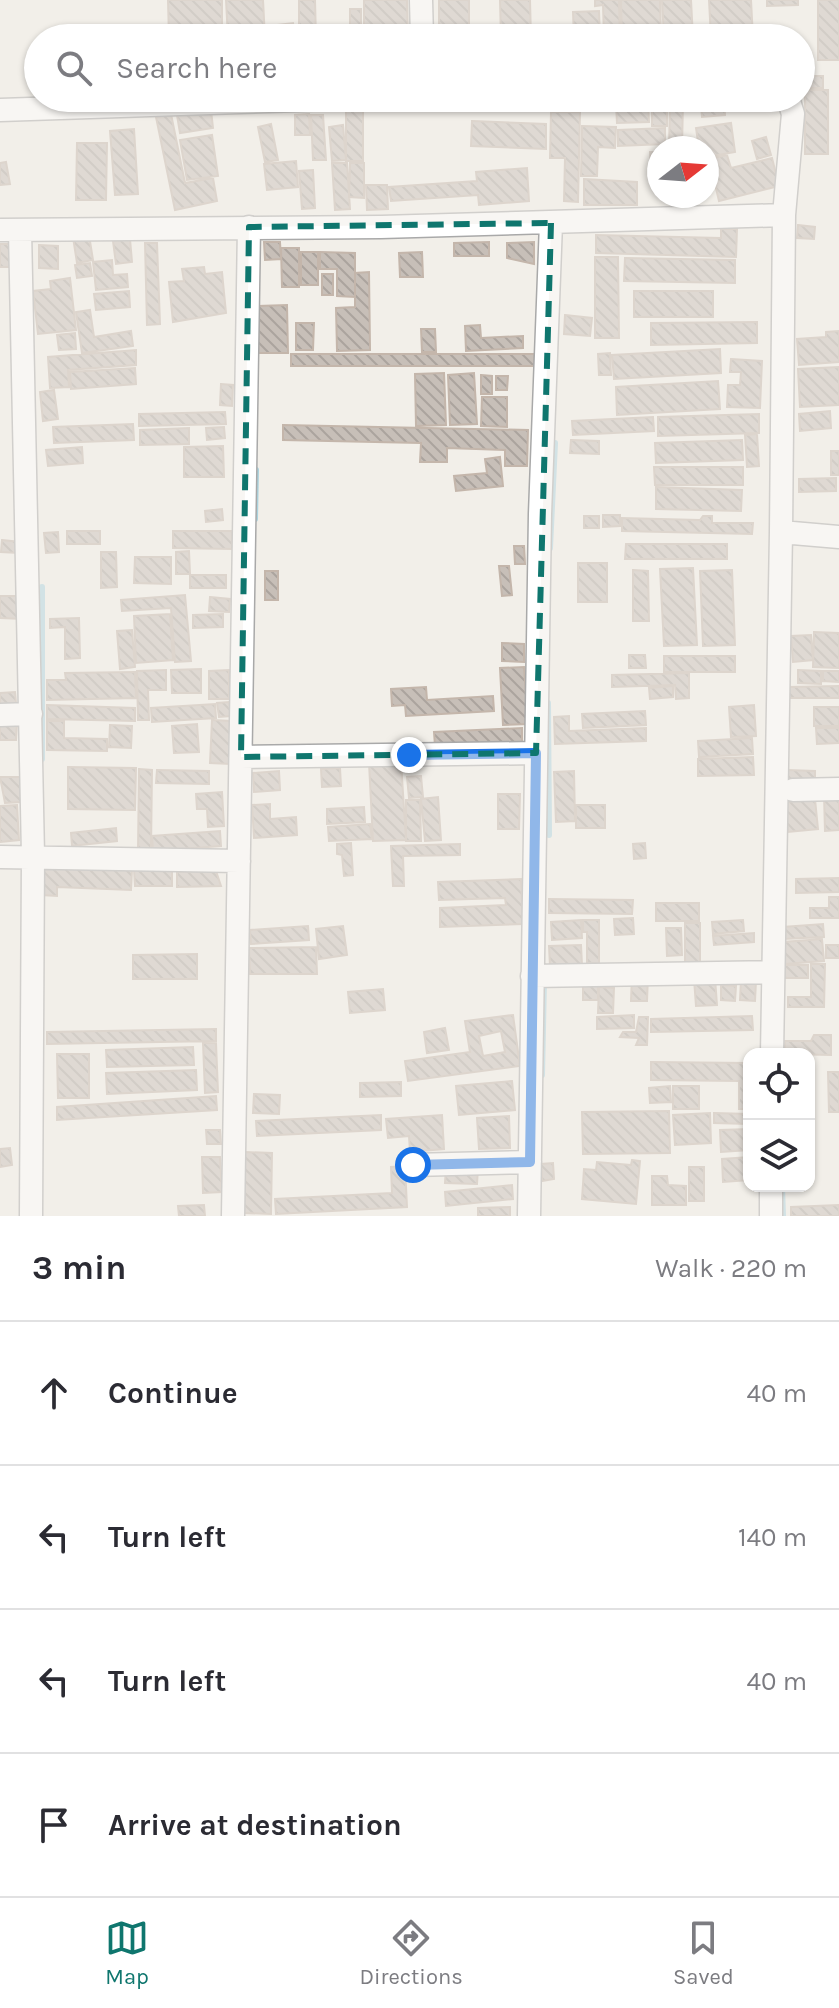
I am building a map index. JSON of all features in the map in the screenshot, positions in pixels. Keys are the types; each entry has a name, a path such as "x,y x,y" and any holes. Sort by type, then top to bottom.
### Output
{"street":[{"path":"421,0 422,24"},
{"path":"0,110 24,109"},
{"path":"772,1048 784,215 792,112"},
{"path":"31,1216 31,714 10,230 551,223 784,215"},
{"path":"529,1216 536,753 551,223"},
{"path":"233,1216 249,227"},
{"path":"781,532 839,537"},
{"path":"0,715 31,714"},
{"path":"241,757 536,753"},
{"path":"793,790 839,789"},
{"path":"0,857 33,855 239,861"},
{"path":"532,976 773,972"},
{"path":"413,1165 530,1162"},
{"path":"771,1192 771,1216"}],"highlighted area":[{"path":"551,223 536,753 241,757 249,227"}],"building":[{"path":"168,0 222,0 222,24 169,24"},
{"path":"226,0 263,0 264,24 227,24"},
{"path":"299,0 315,0 316,24 299,24"},
{"path":"364,0 407,0 408,24 364,24"},
{"path":"439,0 469,0 469,24 439,24"},
{"path":"500,0 530,0 531,24 501,24"},
{"path":"595,0 619,0 620,24 604,24 603,5 595,6"},
{"path":"621,0 660,0 661,24 622,24"},
{"path":"662,0 691,0 692,24 663,24"},
{"path":"709,0 751,0 752,24 710,24"},
{"path":"767,0 798,0 798,5 767,6"},
{"path":"818,0 839,0 839,60 818,60"},
{"path":"350,9 361,9 361,24 350,24"},
{"path":"599,11 599,24 573,24 573,12"},
{"path":"815,76 823,76 823,88 815,88"},
{"path":"815,90 828,90 828,154 805,154 805,112 815,112"},
{"path":"211,112 213,128 180,133 177,115"},
{"path":"346,112 363,112 363,161 346,161"},
{"path":"551,112 580,112 578,202 564,201 565,158 550,158"},
{"path":"616,112 648,112 649,122 617,123"},
{"path":"652,112 667,112 667,126 652,126"},
{"path":"670,112 683,112 682,136 669,136"},
{"path":"702,112 725,112 725,115 702,117"},
{"path":"171,114 185,183 213,178 217,201 175,210 156,117"},
{"path":"309,114 310,135 295,135 295,115"},
{"path":"311,115 323,115 326,160 313,160"},
{"path":"472,121 546,124 546,149 471,146"},
{"path":"731,123 735,152 719,155 719,136 697,136 696,128"},
{"path":"271,124 278,160 265,162 258,127"},
{"path":"343,125 346,160 332,161 329,127"},
{"path":"582,126 616,127 615,148 598,147 597,176 581,176"},
{"path":"665,128 665,136 647,136 647,145 618,146 618,130"},
{"path":"134,129 138,194 115,195 110,131"},
{"path":"212,135 218,176 187,180 180,140"},
{"path":"766,137 771,155 757,159 752,141"},
{"path":"77,143 107,143 106,200 76,200"},
{"path":"727,155 731,168 772,158 779,186 719,201 719,157"},
{"path":"296,161 298,187 267,190 264,164"},
{"path":"6,162 10,184 0,185 0,163"},
{"path":"332,163 347,163 350,209 335,210"},
{"path":"350,163 364,163 364,198 349,197"},
{"path":"527,168 529,201 479,205 478,195 391,201 389,187 477,181 476,172"},
{"path":"313,170 315,208 302,209 299,171"},
{"path":"584,179 637,182 637,205 584,205"},
{"path":"366,185 387,185 388,209 367,210"},
{"path":"798,225 815,227 814,239 797,238"},
{"path":"721,229 737,229 736,257 596,253 596,235 721,238"},
{"path":"89,235 93,260 77,263 73,237"},
{"path":"130,239 132,262 116,264 113,241"},
{"path":"264,242 280,242 281,259 265,260"},
{"path":"489,242 489,256 454,256 454,243"},
{"path":"534,242 534,264 507,258 507,243"},
{"path":"145,243 157,243 160,324 147,325"},
{"path":"0,244 12,244 12,267 0,267"},
{"path":"39,245 58,246 58,269 39,268"},
{"path":"281,248 299,248 299,287 282,287"},
{"path":"301,252 318,252 318,285 301,285"},
{"path":"320,252 355,253 355,297 337,296 337,269 320,269"},
{"path":"422,252 423,277 400,277 399,253"},
{"path":"595,257 618,257 619,338 595,338"},
{"path":"625,258 735,260 735,283 624,281"},
{"path":"112,260 113,275 127,274 128,287 96,290 93,262"},
{"path":"90,263 92,276 77,278 75,265"},
{"path":"204,267 205,274 222,272 226,313 173,322 169,282 184,281 182,269"},
{"path":"369,272 370,350 337,351 336,308 355,307 355,273"},
{"path":"322,274 333,274 333,295 322,295"},
{"path":"70,278 76,330 38,334 33,291 51,289 50,281"},
{"path":"129,291 130,307 96,310 94,294"},
{"path":"634,291 713,291 713,317 634,317"},
{"path":"287,305 288,353 258,353 258,306"},
{"path":"90,310 94,337 131,331 133,346 82,353 76,312"},
{"path":"565,315 592,318 590,336 564,334"},
{"path":"757,322 757,343 651,345 651,323"},
{"path":"296,323 314,323 313,350 296,350"},
{"path":"480,325 481,338 523,336 523,348 466,351 465,326"},
{"path":"421,329 435,329 436,352 422,352"},
{"path":"839,331 839,362 799,365 797,339 826,337 826,332"},
{"path":"75,333 76,349 59,350 57,335"},
{"path":"720,349 721,373 614,379 612,355"},
{"path":"136,350 136,365 68,370 69,387 50,388 48,357"},
{"path":"610,353 611,375 599,375 598,354"},
{"path":"291,354 534,354 534,366 291,366"},
{"path":"731,359 762,361 760,408 727,407 728,385 740,385 741,372 730,372"},
{"path":"839,367 839,405 800,407 798,369"},
{"path":"135,368 136,384 71,389 70,372"},
{"path":"444,373 446,425 416,426 415,374"},
{"path":"474,373 477,424 450,425 448,375"},
{"path":"481,375 492,376 492,394 481,394"},
{"path":"496,376 508,376 507,390 496,390"},
{"path":"718,381 720,409 617,415 616,387"},
{"path":"221,384 233,385 232,406 220,405"},
{"path":"54,390 58,419 43,421 40,392"},
{"path":"482,397 507,397 507,427 481,426"},
{"path":"830,411 831,428 800,431 799,414"},
{"path":"225,412 226,424 139,426 139,414"},
{"path":"759,414 759,433 658,436 658,417"},
{"path":"653,417 654,431 573,435 572,421"},
{"path":"133,424 134,440 54,443 53,427"},
{"path":"283,425 528,430 527,466 505,466 505,450 447,448 447,462 420,462 421,443 283,440"},
{"path":"224,427 225,438 207,440 206,428"},
{"path":"189,428 189,444 140,445 140,430"},
{"path":"757,434 759,466 747,467 745,435"},
{"path":"571,440 599,441 599,454 570,453"},
{"path":"742,440 743,460 656,463 655,443"},
{"path":"223,446 224,477 184,477 184,447"},
{"path":"82,447 83,463 48,466 46,450"},
{"path":"831,451 839,451 839,475 831,475"},
{"path":"500,457 503,486 456,491 454,476 487,473 485,459"},
{"path":"654,467 743,467 743,485 655,485"},
{"path":"836,478 836,491 799,492 799,479"},
{"path":"656,487 742,490 741,511 656,509"},
{"path":"222,509 223,520 206,522 205,511"},
{"path":"603,515 620,515 620,526 603,527"},
{"path":"584,516 599,516 599,528 584,528"},
{"path":"703,516 712,516 712,523 753,523 752,534 622,531 622,518 700,520"},
{"path":"67,531 100,531 100,544 67,544"},
{"path":"173,531 232,531 232,549 173,548"},
{"path":"58,532 59,552 46,553 44,533"},
{"path":"2,540 20,542 19,553 1,552"},
{"path":"626,544 727,544 727,559 625,559"},
{"path":"514,546 524,546 525,564 515,564"},
{"path":"189,551 190,574 176,574 176,552"},
{"path":"101,552 116,552 117,587 101,588"},
{"path":"135,557 171,557 171,584 134,583"},
{"path":"578,563 607,563 607,602 578,602"},
{"path":"499,566 509,566 512,595 502,596"},
{"path":"693,568 697,645 664,646 660,569"},
{"path":"633,570 648,571 649,621 633,621"},
{"path":"732,570 735,645 703,646 700,571"},
{"path":"265,571 278,571 278,600 265,600"},
{"path":"190,575 226,575 226,588 190,588"},
{"path":"185,595 191,661 175,662 171,608 122,611 121,600"},
{"path":"0,596 23,596 23,619 0,618"},
{"path":"210,597 230,599 229,612 209,611"},
{"path":"170,614 173,660 136,663 134,616"},
{"path":"223,614 223,627 193,628 193,615"},
{"path":"79,618 80,658 65,659 65,627 50,628 50,619"},
{"path":"132,630 135,667 120,669 117,631"},
{"path":"814,632 839,633 839,668 813,667"},
{"path":"811,635 813,660 793,662 791,636"},
{"path":"502,643 524,644 524,662 502,661"},
{"path":"629,655 645,655 646,668 629,668"},
{"path":"664,656 735,656 735,672 664,672"},
{"path":"524,667 528,724 503,725 500,668"},
{"path":"201,669 201,693 172,693 171,670"},
{"path":"166,670 166,690 148,690 149,720 138,720 137,671"},
{"path":"229,670 229,699 209,699 209,671"},
{"path":"798,670 821,671 821,684 798,683"},
{"path":"823,671 839,671 839,682 823,681"},
{"path":"135,672 136,698 47,700 47,680 66,680 65,673"},
{"path":"689,673 689,698 676,699 675,685 612,687 612,675"},
{"path":"673,686 673,697 650,699 649,688"},
{"path":"839,686 839,698 789,698 789,687"},
{"path":"426,687 427,700 493,696 494,711 406,716 405,705 392,706 391,689"},
{"path":"15,692 16,703 0,704 0,693"},
{"path":"229,702 231,716 219,717 217,703"},
{"path":"215,704 216,718 152,722 151,708"},
{"path":"47,705 135,708 135,721 47,719"},
{"path":"754,705 756,736 731,737 729,707"},
{"path":"814,707 839,707 839,726 814,726"},
{"path":"645,711 646,725 583,728 582,714"},
{"path":"569,716 569,731 646,728 646,741 555,744 554,717"},
{"path":"212,720 232,721 231,764 210,763"},
{"path":"47,721 64,721 64,738 107,739 107,751 47,750"},
{"path":"0,722 17,722 16,740 0,740"},
{"path":"197,724 199,752 174,753 172,726"},
{"path":"110,725 132,726 131,748 109,747"},
{"path":"522,728 522,742 435,746 434,732"},
{"path":"816,728 839,728 839,743 817,744"},
{"path":"752,738 753,754 699,757 698,741"},
{"path":"753,757 754,775 698,776 698,759"},
{"path":"401,762 406,840 373,841 369,763"},
{"path":"68,767 136,768 135,810 68,809"},
{"path":"340,768 341,786 322,787 321,769"},
{"path":"139,769 152,770 151,851 138,851"},
{"path":"157,770 209,771 209,784 156,783"},
{"path":"787,770 815,771 815,787 788,787"},
{"path":"279,771 280,790 254,792 253,773"},
{"path":"574,771 575,821 556,822 554,772"},
{"path":"421,776 423,797 409,798 407,777"},
{"path":"0,777 20,777 21,802 5,803"},
{"path":"222,792 224,826 208,827 207,809 197,809 196,794"},
{"path":"498,794 520,794 519,829 498,829"},
{"path":"824,795 839,795 839,830 825,831"},
{"path":"438,797 441,840 425,841 421,799"},
{"path":"815,799 818,829 788,832 785,802"},
{"path":"406,800 420,800 421,841 406,841"},
{"path":"270,804 270,819 296,817 297,835 254,838 252,805"},
{"path":"17,805 19,840 0,842 0,806"},
{"path":"576,805 605,805 605,828 576,828"},
{"path":"364,807 365,822 327,824 327,809"},
{"path":"370,824 372,839 329,841 328,827"},
{"path":"116,828 117,841 72,846 71,833"},
{"path":"220,831 221,846 153,851 152,836"},
{"path":"351,843 353,875 344,876 342,855 337,854 337,844"},
{"path":"645,843 646,858 634,859 633,844"},
{"path":"460,844 460,855 403,856 404,886 393,886 391,846"},
{"path":"42,866 132,870 131,890 57,887 57,896 41,895"},
{"path":"172,869 172,886 135,886 134,870"},
{"path":"216,871 221,886 177,887 177,872"},
{"path":"839,878 839,892 796,893 796,879"},
{"path":"521,879 523,924 440,927 440,908 506,905 505,898 439,900 438,882"},
{"path":"829,897 839,897 839,918 810,918 810,908 829,908"},
{"path":"549,899 633,900 632,914 549,913"},
{"path":"656,903 699,903 699,921 656,921"},
{"path":"633,918 634,934 615,935 614,919"},
{"path":"581,920 582,938 552,940 551,922"},
{"path":"583,920 599,920 599,963 587,963 587,932 583,932"},
{"path":"743,920 744,931 713,934 712,922"},
{"path":"685,923 700,923 700,963 685,963"},
{"path":"823,924 824,937 783,939 783,927"},
{"path":"308,926 309,940 251,944 250,930"},
{"path":"343,926 347,955 319,959 316,929"},
{"path":"666,928 681,928 682,955 667,956"},
{"path":"754,933 754,942 714,945 713,936"},
{"path":"822,939 824,961 785,964 783,942"},
{"path":"581,945 582,965 550,966 549,946"},
{"path":"826,945 839,945 839,958 826,958"},
{"path":"316,947 317,974 250,974 249,948"},
{"path":"197,954 197,979 133,979 133,955"},
{"path":"811,964 825,964 824,1007 788,1007 788,997 811,997"},
{"path":"785,965 808,965 808,978 785,978"},
{"path":"583,975 598,975 598,1000 583,1000"},
{"path":"632,975 648,975 647,1001 631,1001"},
{"path":"715,978 717,1005 696,1006 694,979"},
{"path":"741,980 756,981 755,1001 740,1000"},
{"path":"721,985 736,986 735,1001 721,1000"},
{"path":"599,987 614,988 613,1013 598,1013"},
{"path":"383,989 385,1010 350,1013 348,992"},
{"path":"513,1015 520,1066 408,1081 405,1061 470,1052 465,1021","holes":["501,1031 505,1052 483,1056 479,1036"]},
{"path":"634,1015 634,1028 597,1029 597,1017"},
{"path":"752,1016 753,1030 651,1032 651,1019"},
{"path":"639,1017 648,1017 647,1045 636,1045 639,1038 620,1037 623,1032 636,1032"},
{"path":"445,1028 449,1050 427,1053 424,1032"},
{"path":"216,1029 216,1041 47,1044 47,1032"},
{"path":"814,1035 831,1035 831,1055 815,1055 815,1048 785,1048 785,1041 811,1041"},
{"path":"203,1043 216,1043 218,1092 205,1093"},
{"path":"193,1047 194,1065 107,1067 106,1050"},
{"path":"57,1054 89,1054 89,1098 58,1098"},
{"path":"651,1062 743,1063 743,1109 739,1109 739,1081 651,1080"},
{"path":"196,1070 197,1090 107,1094 106,1073"},
{"path":"828,1072 839,1072 839,1112 829,1112"},
{"path":"512,1081 515,1110 459,1115 456,1086"},
{"path":"401,1082 401,1096 360,1097 360,1083"},
{"path":"670,1086 671,1102 650,1103 649,1088"},
{"path":"673,1086 699,1086 699,1109 673,1109"},
{"path":"254,1094 280,1095 279,1114 253,1113"},
{"path":"216,1096 217,1110 57,1120 57,1107"},
{"path":"669,1111 670,1153 583,1154 582,1112"},
{"path":"710,1113 711,1143 675,1145 673,1115"},
{"path":"714,1113 743,1114 743,1124 714,1123"},
{"path":"381,1115 381,1130 257,1136 256,1121"},
{"path":"442,1115 444,1149 410,1152 409,1136 388,1138 386,1119"},
{"path":"509,1116 510,1148 479,1149 477,1118"},
{"path":"743,1129 743,1150 721,1152 720,1130"},
{"path":"206,1130 220,1130 221,1144 207,1144"},
{"path":"10,1148 12,1165 0,1167 0,1149"},
{"path":"245,1152 272,1153 271,1214 244,1213"},
{"path":"202,1157 220,1157 222,1192 203,1193"},
{"path":"743,1157 743,1180 723,1182 722,1159"},
{"path":"632,1160 640,1161 636,1204 582,1199 584,1169 596,1170 597,1162 631,1165"},
{"path":"553,1163 554,1179 542,1181 541,1164"},
{"path":"405,1166 407,1207 276,1214 275,1199 392,1193 391,1167"},
{"path":"446,1167 478,1168 477,1184 445,1183"},
{"path":"689,1167 704,1167 704,1201 689,1201"},
{"path":"652,1176 667,1176 668,1185 686,1186 686,1205 652,1205"},
{"path":"512,1185 513,1199 446,1206 445,1192"},
{"path":"204,1205 205,1216 179,1216 178,1206"},
{"path":"839,1205 839,1216 791,1216 791,1207"},
{"path":"510,1207 510,1216 478,1216 478,1208"}],"waterway":[{"path":"550,548 555,443"},
{"path":"255,519 256,470"},
{"path":"42,587 42,759"},
{"path":"548,703 549,835"},
{"path":"542,1075 544,982"},
{"path":"782,1192 783,1216"}],"route":[{"path":"409,755 536,753 530,1162 413,1165"}]}
